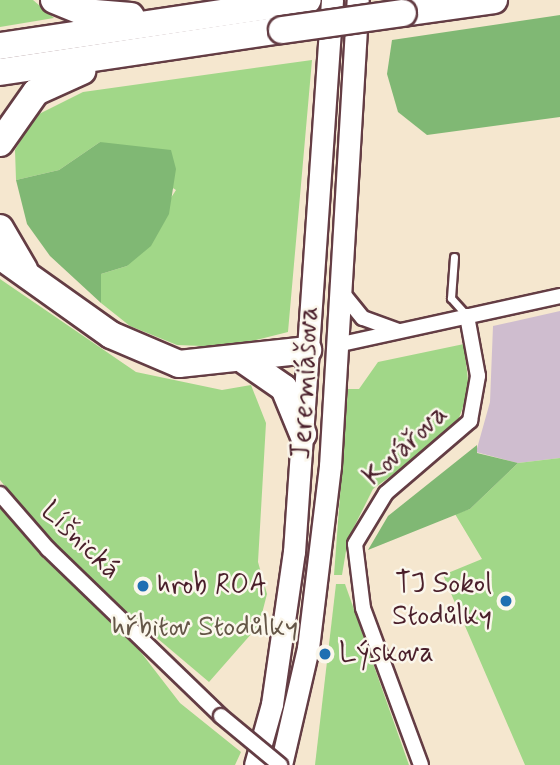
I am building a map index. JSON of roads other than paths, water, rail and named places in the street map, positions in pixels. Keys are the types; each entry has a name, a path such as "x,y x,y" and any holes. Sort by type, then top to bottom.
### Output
{"highway":[{"path":"54,0 93,13 196,17"},
{"path":"0,72 494,0"},
{"path":"0,46 297,2"},
{"path":"0,143 16,113 45,86 141,52"},
{"path":"0,228 37,283"},
{"path":"0,256 145,353 179,364 245,361 308,350"},
{"path":"245,361 284,388 303,434"}],"main road":[{"name":"Jeremiášova","path":"255,765 283,643 303,434 332,0"},
{"name":"Jeremiášova","path":"281,765 317,581 337,345 358,0"},
{"path":"308,350 337,345"}],"street":[{"path":"339,289 363,318 400,331"},
{"path":"337,345 560,296"},
{"name":"Kovářova","path":"421,765 363,608 355,544 386,493 470,421 478,376 467,316"},
{"name":"Líšnická","path":"0,494 48,549 220,716 281,765"}],"lane":[{"path":"454,257 451,298 467,316"}],"place":[{"name":"hrob ROA","path":"143,586"},
{"name":"TJ Sokol Stodůlky","path":"506,601"},
{"name":"Lýskova","path":"325,654"}],"park label":[{"name":"hřbitov Stodůlky","path":"205,628"}]}
